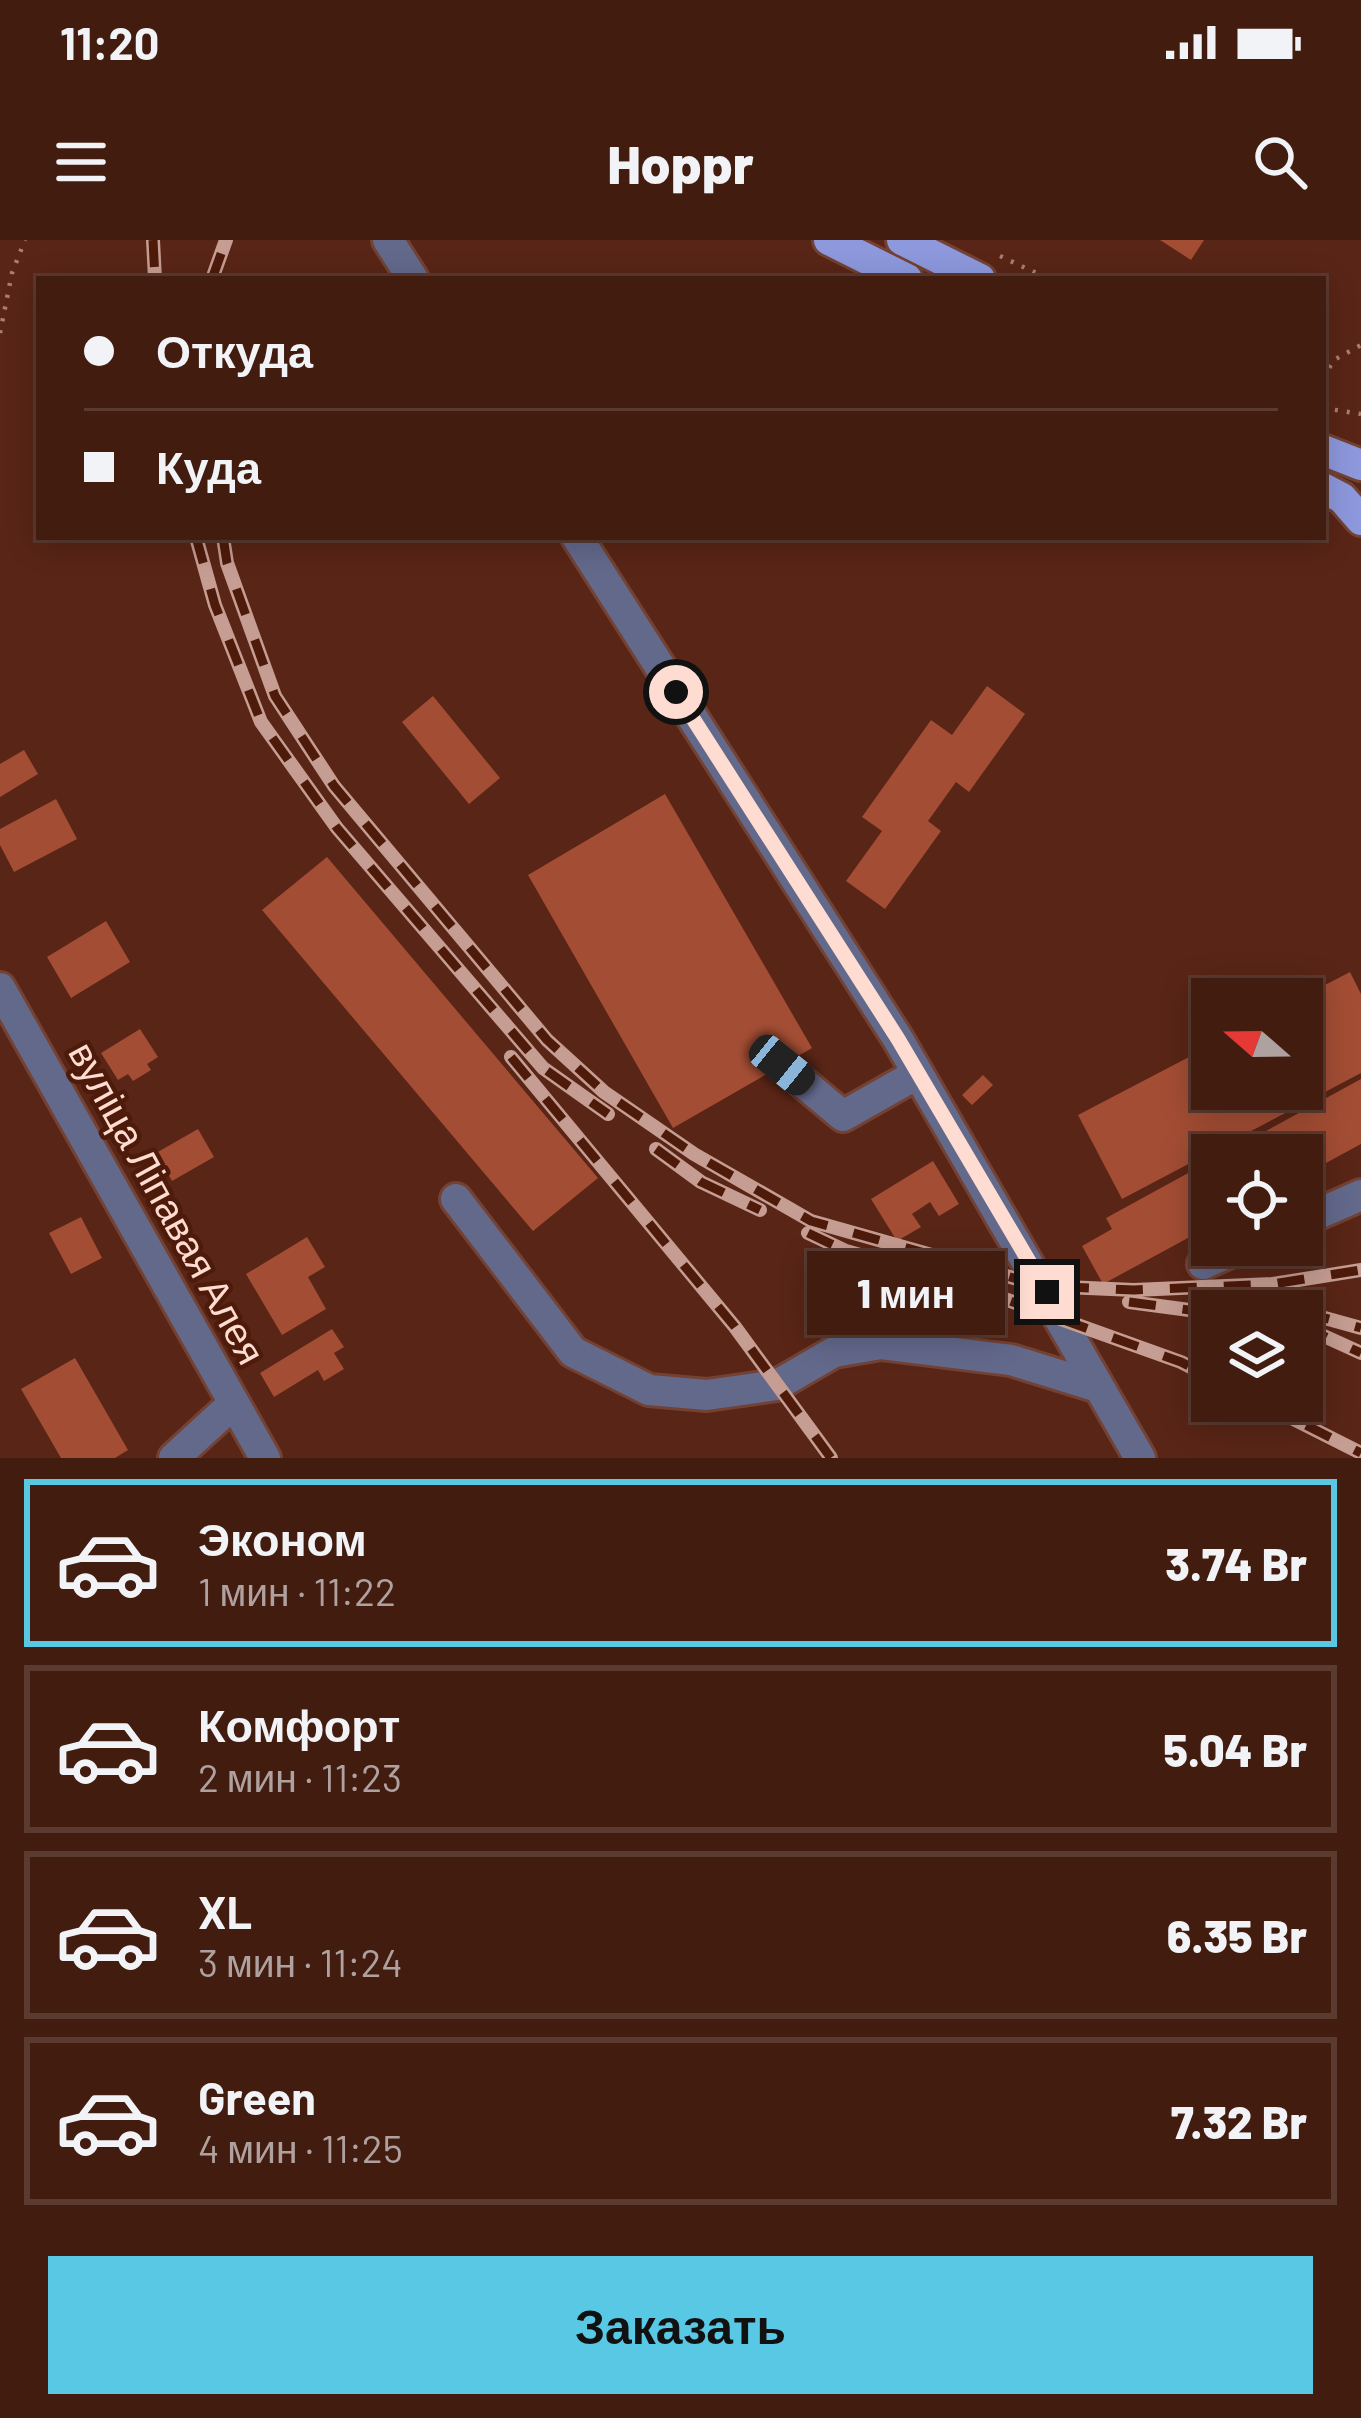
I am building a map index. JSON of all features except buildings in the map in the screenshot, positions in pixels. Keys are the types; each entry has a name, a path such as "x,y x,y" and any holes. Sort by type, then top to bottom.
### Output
{"main road":[{"path":"829,240 901,276"},
{"path":"902,240 984,264"},
{"path":"1326,451 1361,465"},
{"path":"1326,490 1342,498 1361,520"}],"street":[{"path":"388,240 411,276"},
{"path":"579,540 917,1074 1140,1458"},
{"name":"вуліца Ліпавая Алея","path":"0,988 265,1458"},
{"path":"782,1065 843,1116 917,1074"},
{"path":"1323,1211 1361,1195"},
{"path":"456,1199 573,1352 649,1390 707,1395 777,1385 834,1352 881,1344 1011,1360 1098,1387"},
{"path":"174,1458 234,1403"}],"path":[{"path":"0,333 12,273 25,240"},
{"path":"984,264 1035,276"},
{"path":"1326,360 1361,345"},
{"path":"1326,373 1334,360"},
{"path":"1326,408 1361,414"}],"railway":[{"path":"153,240 155,276"},
{"path":"213,276 226,240"},
{"path":"197,540 215,605 261,722 337,828 543,1068 608,1114"},
{"path":"223,540 227,563 275,696 334,786 547,1040 604,1092 694,1154 811,1221 1042,1286 1134,1290 1273,1284 1361,1270"},
{"path":"511,1057 735,1327 831,1458"},
{"path":"656,1149 701,1182 760,1210"},
{"path":"808,1233 846,1251 927,1274"},
{"path":"960,1283 1191,1367"},
{"path":"1129,1302 1191,1310"},
{"path":"1323,1318 1361,1328"},
{"path":"1323,1336 1361,1353"},
{"path":"1300,1422 1361,1453"}],"route":[{"path":"676,692 898,1039 1047,1292"}]}
